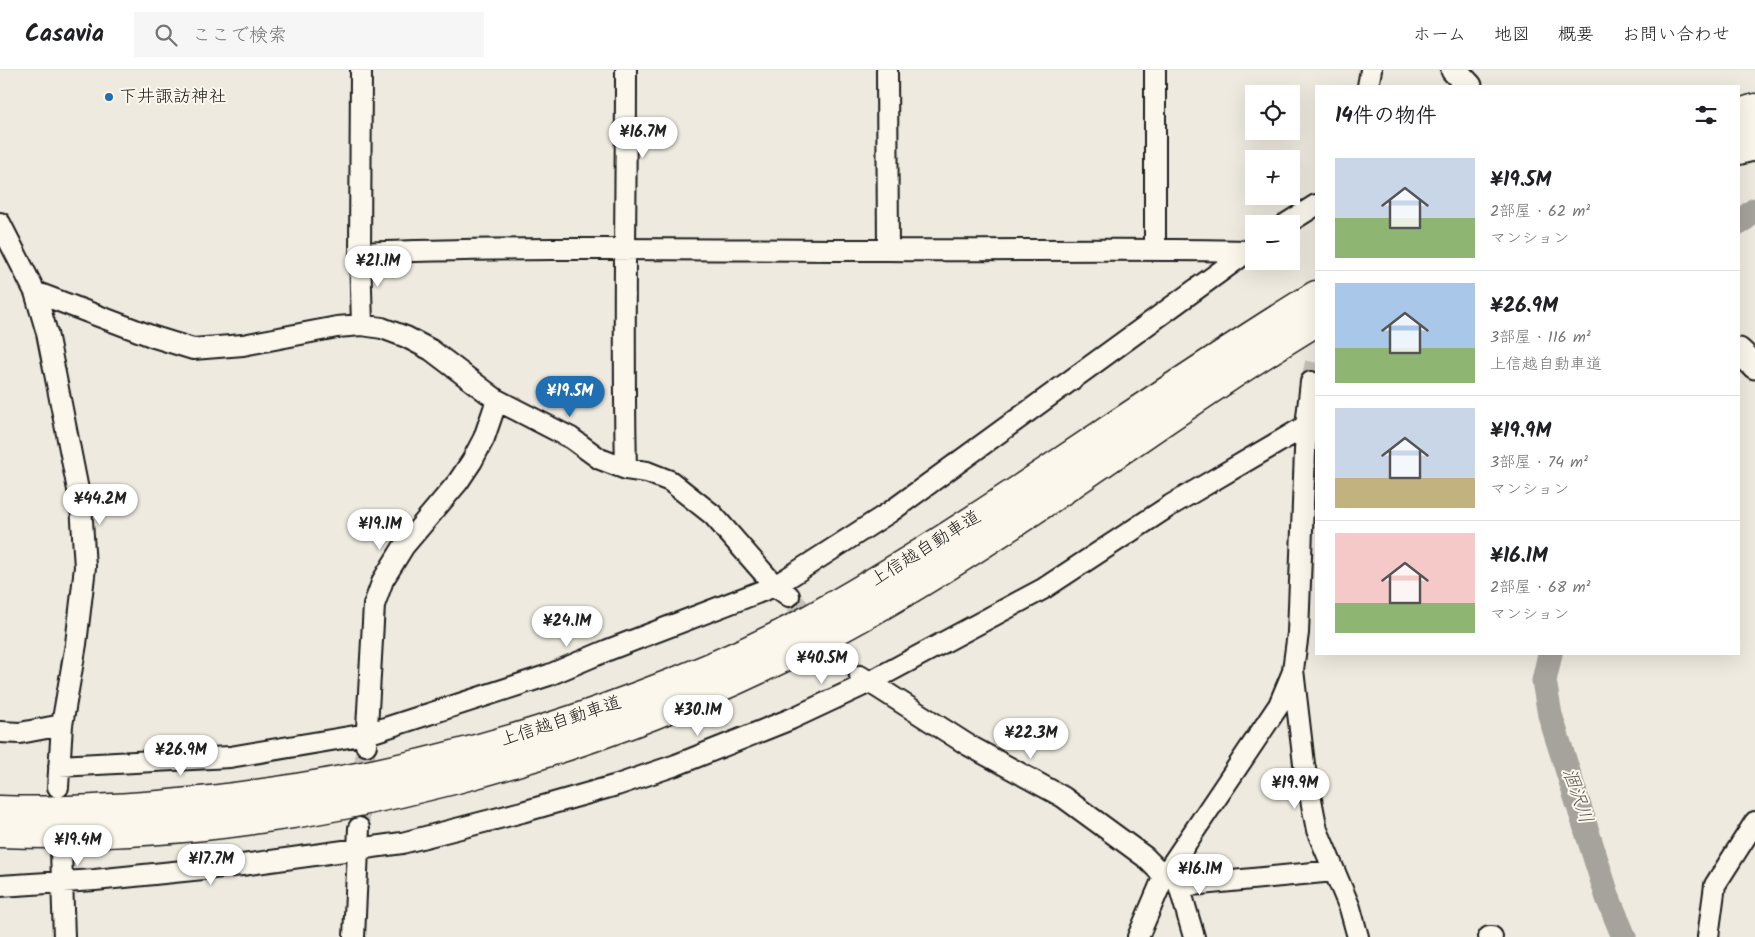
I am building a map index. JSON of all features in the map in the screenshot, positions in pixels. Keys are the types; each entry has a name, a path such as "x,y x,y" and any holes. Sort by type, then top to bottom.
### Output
{"highway":[{"path":"1740,113 1755,108"},
{"path":"1740,136 1755,132"},
{"name":"上信越自動車道","path":"0,810 138,806 256,795 323,784 392,770 513,739 662,687 793,628 923,552 1315,296"},
{"name":"上信越自動車道","path":"0,833 75,833 186,826 338,805 404,792 543,754 677,706 743,678 883,605 996,534 1220,383 1315,323"}],"main road":[{"path":"1454,70 1469,85"},
{"path":"1740,352 1755,366"}],"street":[{"path":"361,70 360,253 362,325"},
{"path":"626,70 624,346 626,469"},
{"path":"887,70 888,250"},
{"path":"1155,70 1155,248"},
{"path":"1368,85 1371,70"},
{"path":"1740,154 1755,150"},
{"path":"1300,215 1315,206"},
{"path":"0,222 35,292 47,333 81,505 85,567 76,644 62,725 58,787"},
{"path":"360,253 626,248 888,250 1245,249"},
{"path":"59,766 230,757 366,740 549,675 608,650 782,591 1245,254"},
{"path":"35,292 154,337 193,348 244,345 337,327 362,325 382,328 398,334 431,350 497,400 571,438 600,459 626,469 647,472 670,481 712,515 782,591"},
{"path":"1311,382 1311,423 1294,670 1304,764 1317,830 1350,908 1358,937"},
{"path":"366,740 374,605 383,580 404,546 458,482 472,461 484,438 497,400"},
{"path":"0,886 242,865 357,850 439,834 617,785 676,765 790,720 862,678 1043,589 1171,505 1311,423"},
{"path":"1138,937 1172,876 1279,705 1294,670"},
{"path":"862,678 968,746 1063,797 1172,876 1194,937"},
{"path":"0,732 20,733 62,725"},
{"path":"1708,937 1715,885 1755,822"},
{"path":"354,937 359,828"},
{"path":"60,851 64,937"},
{"path":"1172,876 1334,871"}],"waterway":[{"name":"涸沢川","path":"1740,222 1755,210"},
{"name":"涸沢川","path":"1550,655 1544,681 1550,715 1608,898 1624,937"}],"tunnel":[{"path":"1311,382 1315,362"},
{"path":"789,596 857,674"},
{"path":"359,828 366,745"}],"place":[{"name":"下井諏訪神社","path":"109,97"}]}
